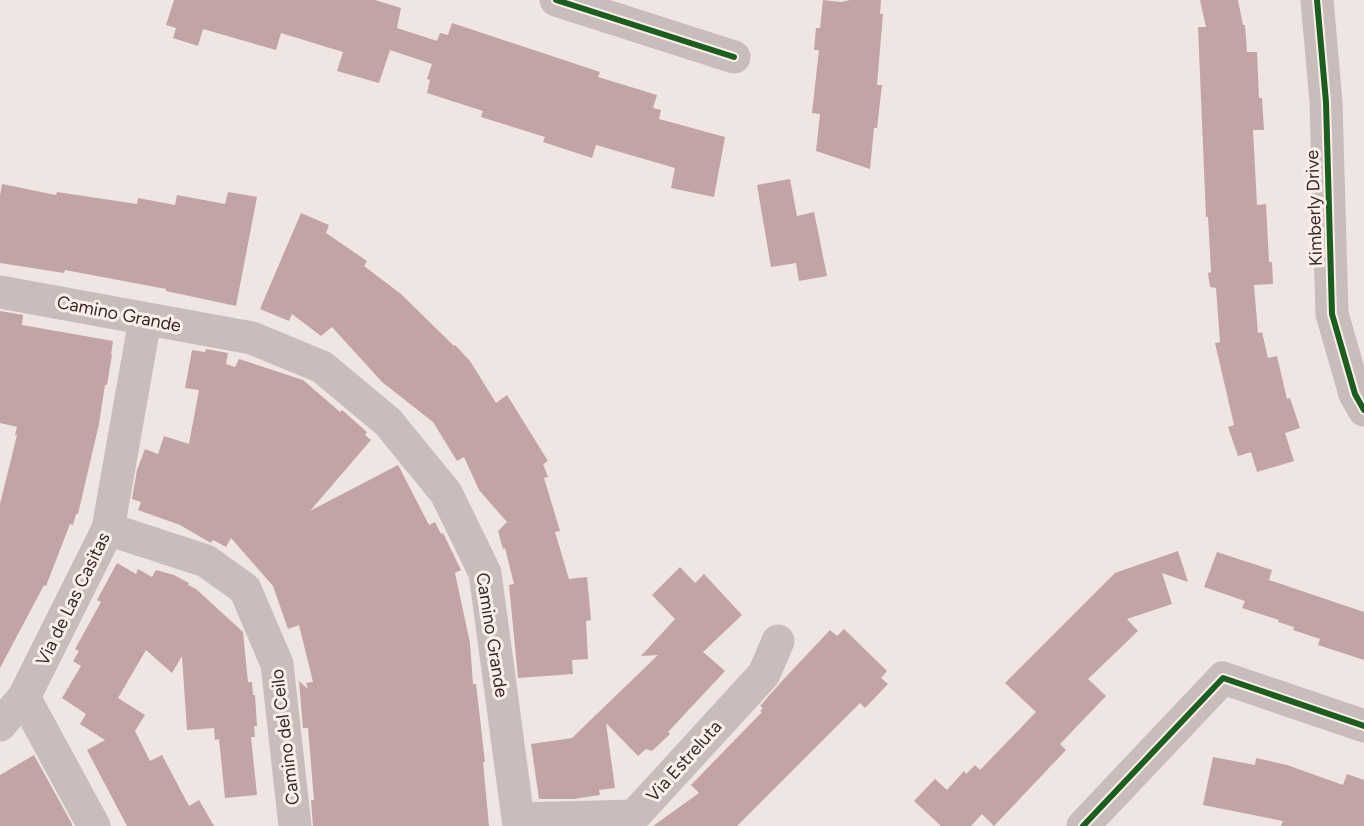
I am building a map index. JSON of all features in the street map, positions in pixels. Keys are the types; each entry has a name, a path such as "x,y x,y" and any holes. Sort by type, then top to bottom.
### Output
{"street":[{"path":"556,0 734,57"},
{"name":"Kimberly Drive","path":"1317,0 1326,102 1332,314 1355,394 1364,410"},
{"name":"Camino Grande","path":"0,292 252,338 322,367 388,422 446,493 485,573 519,822"},
{"name":"Via de Las Casitas","path":"0,724 24,697 108,529 146,320"},
{"name":"Camino del Ceilo","path":"108,529 206,561 245,589 277,664 295,826"},
{"name":"Via Estreluta","path":"519,822 634,816 764,674 778,641"},
{"path":"1083,826 1223,678 1364,726"},
{"path":"24,697 94,826"}],"building":[{"path":"174,0 375,0 401,8 397,28 437,41 440,33 448,35 452,23 600,72 598,77 657,95 653,108 661,110 659,119 725,137 714,197 671,188 675,168 596,145 592,158 543,142 545,137 481,117 483,111 427,93 430,80 427,79 432,64 390,50 379,83 337,71 343,52 281,33 276,50 203,29 198,46 173,38 176,28 166,25"},
{"path":"823,0 841,2 881,0 880,14 883,14 877,85 882,85 877,128 874,128 870,169 816,151 820,114 812,113 819,50 814,50 816,28 820,28"},
{"path":"1200,0 1238,0 1243,25 1245,25 1247,52 1257,52 1259,98 1262,98 1264,130 1253,130 1257,205 1266,204 1269,262 1272,262 1273,284 1254,285 1258,333 1262,332 1268,358 1277,356 1287,399 1290,398 1300,428 1285,433 1294,461 1257,472 1251,452 1238,456 1228,427 1234,425 1215,343 1220,342 1216,288 1210,287 1208,273 1211,272 1208,217 1206,217 1198,27 1206,27"},
{"path":"790,179 797,216 814,212 827,276 799,281 796,263 771,267 757,185"},
{"path":"2,184 56,195 57,192 137,204 138,198 175,205 177,195 225,204 228,192 257,197 236,306 166,291 166,289 65,270 64,273 0,263"},
{"path":"301,213 329,225 326,233 367,261 364,266 401,294 455,345 470,361 496,403 507,395 548,461 543,464 548,477 544,478 560,531 555,532 569,579 587,577 591,620 586,621 588,659 572,660 573,674 518,678 509,585 514,584 498,531 507,522 479,490 464,457 457,461 433,422 382,382 332,327 321,336 292,314 289,321 260,309"},
{"path":"0,311 23,315 22,325 113,341 107,385 105,385 99,424 78,514 76,514 73,525 70,524 46,586 44,585 0,668 0,504 17,427 0,423"},
{"path":"206,349 228,353 226,364 235,367 239,359 303,380 367,432 365,435 371,440 310,511 398,465 429,525 435,522 441,534 443,533 461,570 455,573 470,643 473,684 476,684 485,762 483,762 489,826 313,826 311,800 314,800 308,728 303,728 299,681 308,689 306,683 313,682 299,625 288,629 273,586 231,538 226,547 213,540 211,543 180,525 138,510 141,502 132,499 137,470 145,449 158,454 164,436 189,444 199,390 185,388 192,350 205,352"},
{"path":"1178,551 1188,582 1162,573 1172,604 1127,619 1138,631 1088,679 1106,696 1060,744 1066,750 994,826 982,814 971,826 941,826 914,801 935,779 947,790 964,771 966,774 975,765 980,770 1036,712 1005,683 1115,573"},
{"path":"1217,552 1272,570 1269,580 1364,612 1364,660 1318,645 1320,639 1293,630 1294,627 1278,622 1279,620 1242,608 1245,601 1204,587"},
{"path":"117,563 136,574 138,569 152,577 156,570 174,575 189,583 188,585 196,589 243,632 248,682 252,682 253,695 255,695 257,726 254,726 255,737 251,737 257,795 225,798 219,739 215,740 214,728 187,730 182,656 172,673 146,650 118,698 145,715 135,731 150,761 162,755 189,806 199,800 214,826 127,826 87,750 105,740 80,724 86,714 62,698 81,666 73,661 79,651 75,649 101,602 97,600"},
{"path":"680,567 695,583 704,574 742,615 703,652 725,671 668,732 670,734 652,751 646,749 638,756 606,723 615,788 599,790 600,795 574,799 539,799 531,744 572,738 658,655 641,656 675,619 652,595"},
{"path":"844,629 887,671 881,678 888,684 865,708 860,703 737,826 653,826 699,793 691,785 762,712 760,711 763,708 760,706 782,681 830,630 837,636"},
{"path":"34,755 72,826 0,826 0,775"},
{"path":"1213,757 1255,765 1256,758 1287,765 1343,785 1347,774 1364,780 1364,826 1281,826 1283,821 1203,805"}],"cycle path":[{"path":"556,0 734,57"},
{"path":"1317,0 1326,102 1332,314 1355,394 1364,410"},
{"path":"1083,826 1223,678 1364,726"}]}
